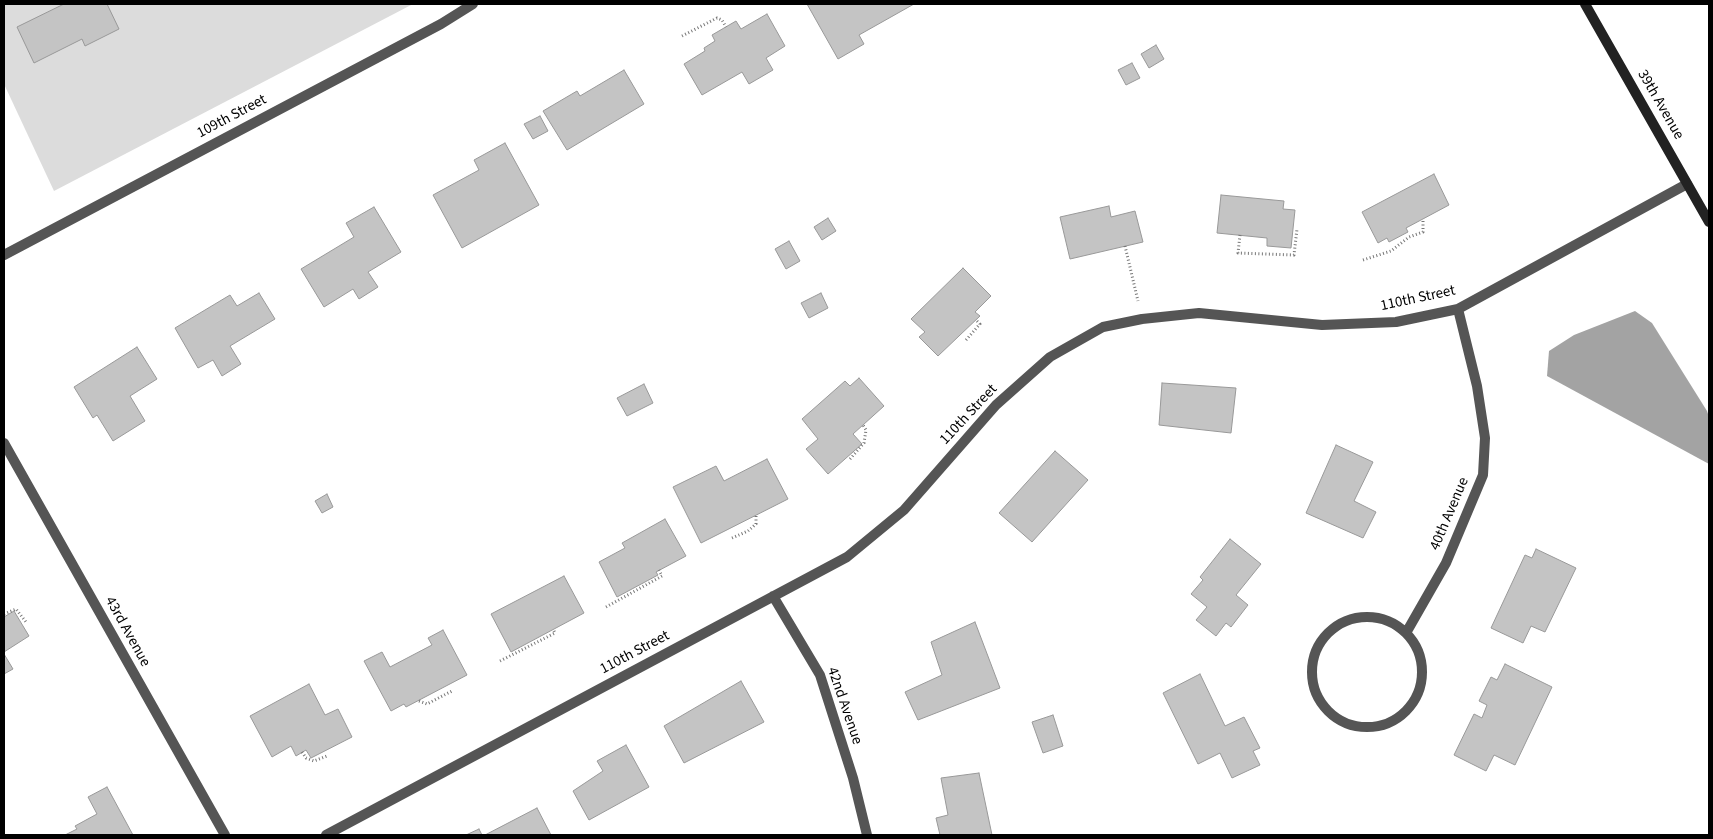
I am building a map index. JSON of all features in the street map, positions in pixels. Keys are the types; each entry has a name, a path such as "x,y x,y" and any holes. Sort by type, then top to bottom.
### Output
{"main road":[{"name":"39th Avenue","path":"1585,4 1709,222"}],"street":[{"name":"109th Street","path":"4,255 441,24 473,4"},
{"name":"110th Street","path":"326,835 847,557 904,510 996,404 1050,357 1103,327 1142,319 1199,313 1322,325 1360,324 1396,322 1458,309 1688,184"},
{"name":"40th Avenue","path":"1406,633 1446,563 1483,475 1486,438 1477,386 1458,309"},
{"name":"43rd Avenue","path":"4,443 225,835"},
{"name":"42nd Avenue","path":"773,596 820,675 853,778 867,835"},
{"path":"1373,618 1391,622 1406,633 1416,647 1422,664 1422,682 1416,699 1405,713 1390,723 1372,727 1354,726 1338,719 1324,708 1315,691 1312,673 1315,655 1330,632 1337,626 1354,619 1373,618"}],"path":[{"path":"682,36 717,18 722,20 726,27"},
{"path":"1363,260 1392,251 1409,237 1423,232 1423,219"},
{"path":"1240,235 1238,253 1294,255 1297,229"},
{"path":"1125,246 1142,319"},
{"path":"966,340 980,324 976,320"},
{"path":"850,459 864,444 866,430 863,425"},
{"path":"732,538 748,531 756,524 756,515"},
{"path":"606,606 662,576 659,570"},
{"path":"4,614 16,609 26,622"},
{"path":"500,660 555,633 553,629"},
{"path":"419,701 427,704 452,691"},
{"path":"302,752 306,758 314,761 327,756"}],"shaded area":[{"path":"4,4 413,4 54,191 4,84"},
{"path":"1635,311 1652,323 1707,411 1709,417 1709,464 1547,376 1549,351 1574,335"}],"building":[{"path":"64,4 107,4 119,29 85,46 82,39 34,63 17,27"},
{"path":"807,4 914,4 859,35 864,44 838,59"},
{"path":"767,14 785,46 766,58 773,70 749,84 742,72 702,95 684,64 705,51 704,48 715,41 712,35 736,21 741,29"},
{"path":"1156,45 1164,59 1149,68 1141,54"},
{"path":"1132,63 1140,78 1126,85 1118,70"},
{"path":"624,70 644,104 567,150 543,111 577,91 580,96"},
{"path":"540,116 548,131 533,139 524,124"},
{"path":"505,143 539,205 462,248 433,195 479,170 474,160"},
{"path":"1434,174 1449,205 1406,228 1408,232 1389,242 1387,238 1378,243 1362,212"},
{"path":"1221,195 1284,201 1283,209 1295,210 1291,248 1267,246 1267,238 1217,233"},
{"path":"1109,206 1111,217 1135,211 1143,242 1070,259 1060,217"},
{"path":"374,207 401,252 368,272 378,287 359,299 353,289 324,307 301,269 354,237 346,223"},
{"path":"828,218 836,231 822,240 814,227"},
{"path":"789,241 800,261 786,269 775,249"},
{"path":"963,268 991,296 975,312 980,316 938,356 919,337 925,332 911,319"},
{"path":"259,293 275,319 230,346 241,364 222,376 213,360 198,368 175,328 230,295 237,306"},
{"path":"821,293 828,308 809,318 801,303"},
{"path":"137,347 157,379 130,396 145,421 113,441 97,415 93,418 74,387"},
{"path":"859,378 884,406 853,434 862,444 828,474 806,449 818,439 802,419 845,381 850,386"},
{"path":"1162,383 1236,388 1231,433 1159,425"},
{"path":"644,384 653,403 627,416 617,398"},
{"path":"1336,445 1373,462 1354,501 1376,512 1363,538 1306,513"},
{"path":"1055,451 1088,480 1032,542 999,513"},
{"path":"767,459 788,499 701,543 673,487 716,466 724,481"},
{"path":"327,494 333,507 322,513 315,501"},
{"path":"665,519 686,556 656,572 658,575 617,597 599,562 625,548 622,543"},
{"path":"1230,539 1261,564 1236,595 1248,605 1231,627 1226,623 1216,636 1196,620 1207,607 1191,594 1203,580 1200,577"},
{"path":"1536,549 1576,568 1545,632 1531,626 1523,643 1491,628 1525,555 1532,558"},
{"path":"564,576 584,613 511,652 491,614"},
{"path":"14,611 29,636 4,652 4,617"},
{"path":"975,622 1000,688 918,720 905,692 942,675 931,642"},
{"path":"443,630 467,675 406,707 404,704 391,711 364,661 382,652 390,667 432,645 428,638"},
{"path":"4,654 13,669 4,674"},
{"path":"1505,664 1552,687 1515,765 1494,755 1486,771 1454,755 1474,714 1482,718 1487,705 1479,701 1491,677 1497,680"},
{"path":"1200,674 1225,726 1244,717 1260,748 1253,751 1260,765 1232,778 1220,753 1198,764 1163,693"},
{"path":"741,681 764,722 684,763 664,726"},
{"path":"309,684 325,715 338,709 352,737 311,758 306,750 296,756 291,746 272,757 250,716"},
{"path":"1053,715 1063,746 1043,753 1032,722"},
{"path":"626,745 649,787 589,820 573,791 603,771 597,761"},
{"path":"979,773 992,835 940,835 936,818 948,815 941,778"},
{"path":"107,787 133,835 65,835 77,829 75,826 97,814 88,797"},
{"path":"537,808 551,835 485,835"},
{"path":"479,829 482,835 466,835"}]}
